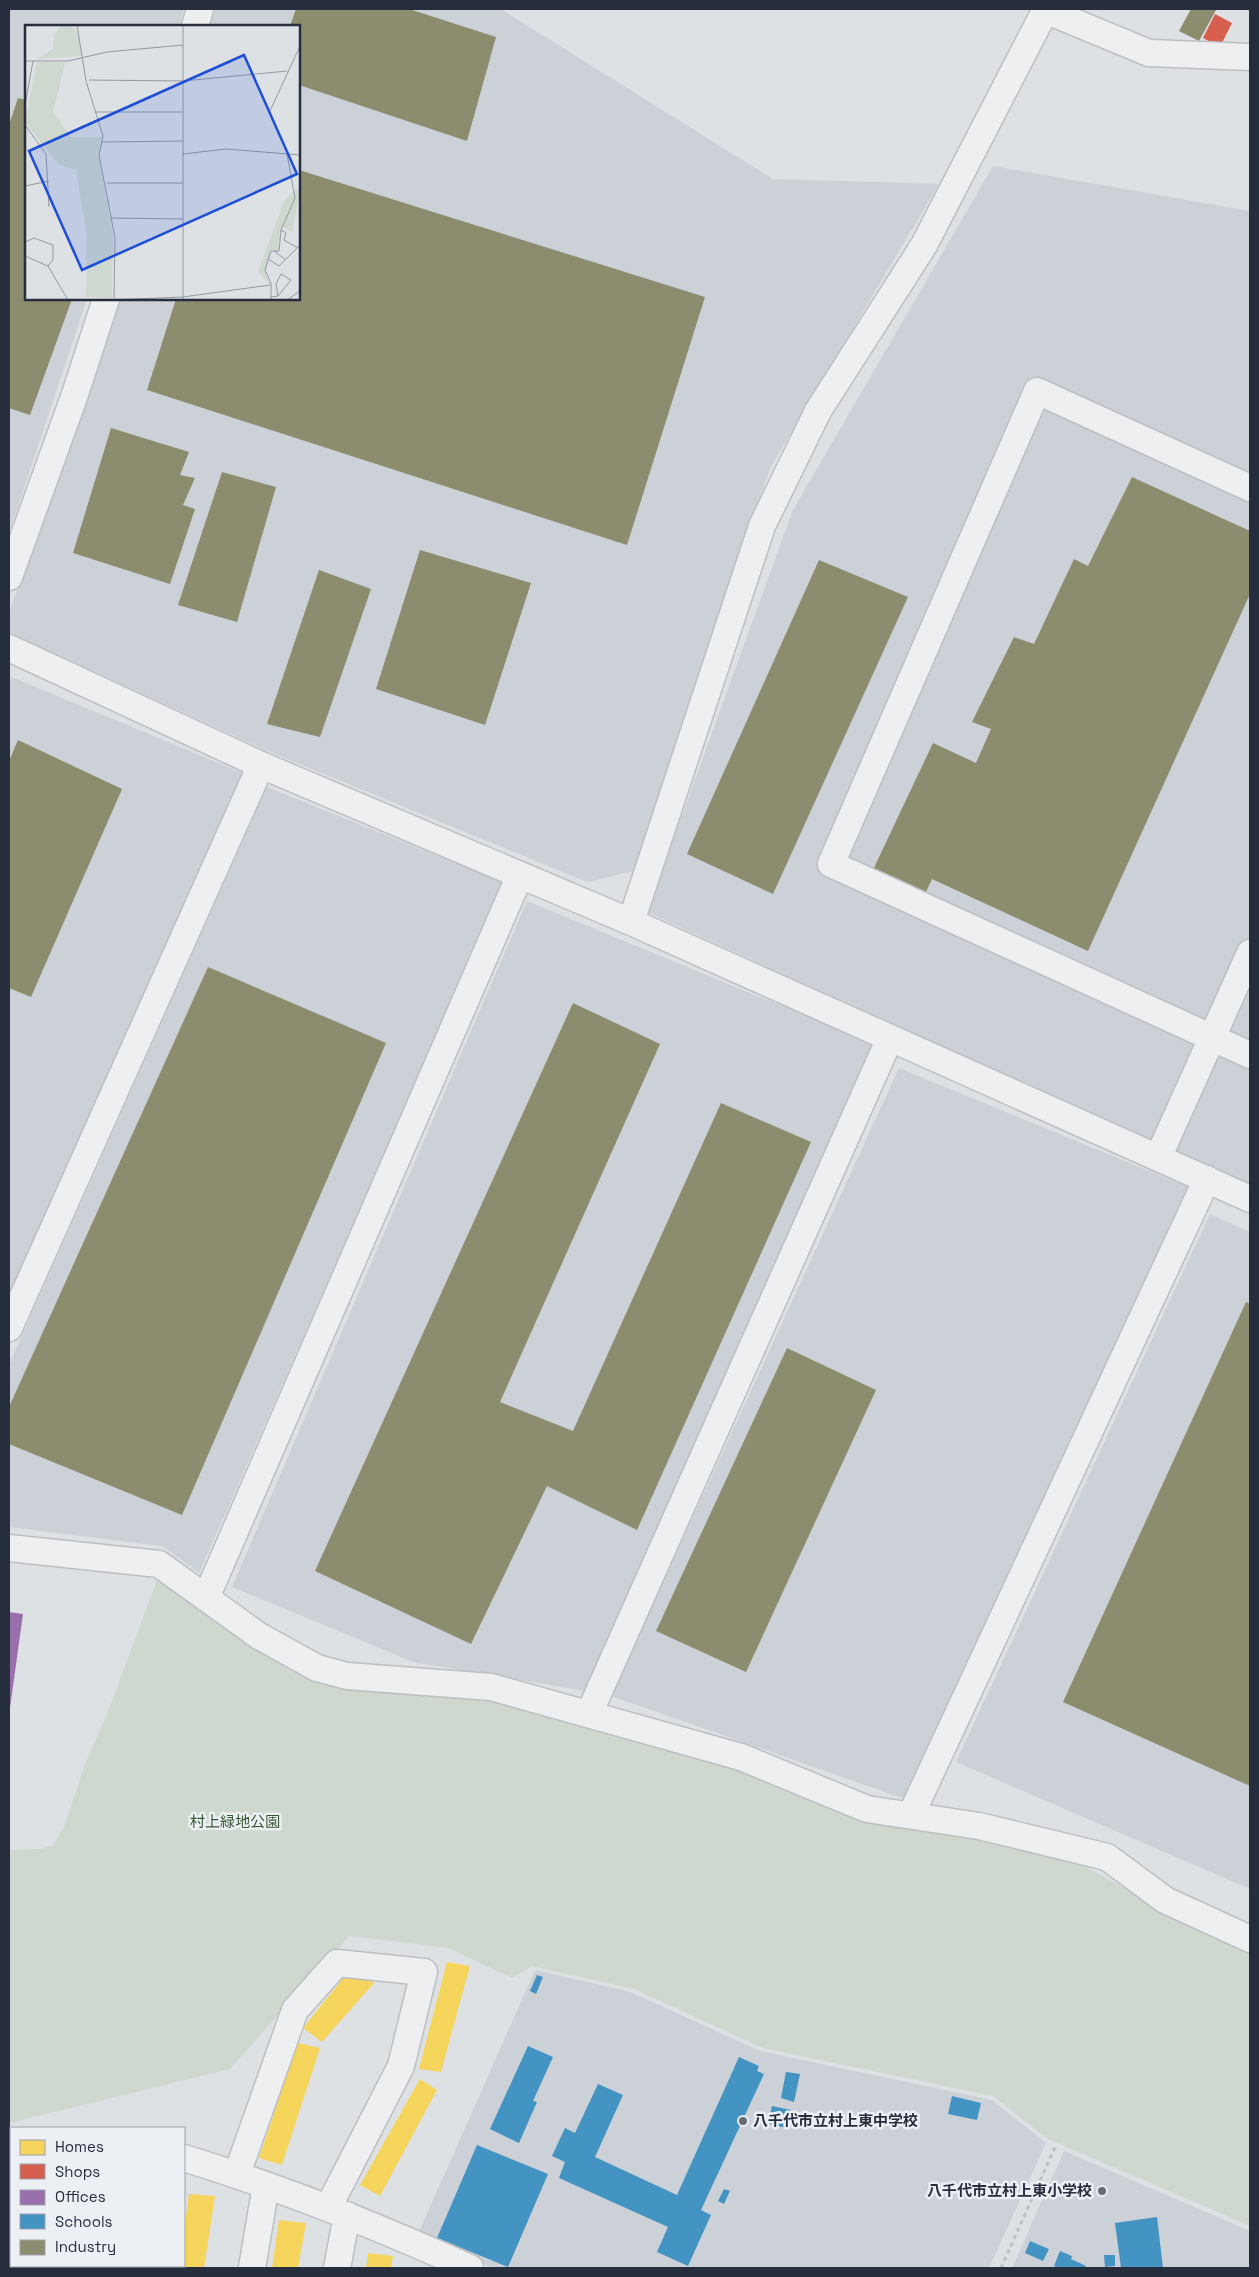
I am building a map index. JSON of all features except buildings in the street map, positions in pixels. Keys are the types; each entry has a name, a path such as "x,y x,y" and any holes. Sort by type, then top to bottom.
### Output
{"street":[{"path":"195,25 200,9"},
{"path":"630,922 762,526 818,411 924,245 1045,9 1149,53 1250,57"},
{"path":"9,577 74,398 106,300"},
{"path":"1250,488 1037,391 831,864 1250,1055"},
{"path":"9,648 261,765 630,922 1250,1199"},
{"path":"9,1328 261,765"},
{"path":"206,1598 520,875"},
{"path":"1158,1158 1250,953"},
{"path":"589,1714 890,1038"},
{"path":"911,1814 1208,1179"},
{"path":"9,1548 159,1564 259,1636 317,1668 347,1676 491,1687 741,1757 867,1809 911,1814 979,1826 1107,1857 1165,1900 1250,1939"},
{"path":"237,2174 295,2010 336,1963 424,1972 401,2066 337,2211 337,2268"},
{"path":"185,2158 237,2174 337,2211 470,2268"},
{"path":"252,2268 266,2185"}],"path":[{"path":"1001,2268 1056,2145"}],"shaded area":[{"path":"9,9 184,9 179,25 25,25 25,300 87,300 9,533"},
{"path":"215,9 501,9 773,179 939,184 770,468 634,871 587,882 263,749 9,632 9,613 116,300 300,300 300,25 209,25"},
{"path":"993,166 1250,211 1250,1186 647,912 793,510"},
{"path":"9,676 245,774 9,1295"},
{"path":"267,787 504,883 199,1573 162,1546 9,1527 9,1365"},
{"path":"527,901 874,1044 585,1691 413,1662 232,1587"},
{"path":"899,1068 1193,1189 905,1799 611,1696"},
{"path":"1210,1214 1250,1232 1250,1889 956,1762"},
{"name":"八千代市立村上東中学校","path":"535,1970 630,1992 760,2051 992,2100 1046,2143 989,2268 492,2268 418,2234"},
{"name":"八千代市立村上東小学校","path":"1064,2151 1250,2231 1250,2268 1012,2268"}],"green space":[{"name":"村上緑地公園","path":"159,1575 287,1669 317,1682 337,1688 480,1698 690,1748 1077,1862 1199,1930 1250,1951 1250,2226 1048,2139 993,2096 763,2048 634,1989 532,1966 512,1978 448,1948 349,1936 230,2069 9,2123 9,1850 40,1849 53,1845 64,1827 84,1767 109,1709"}],"place":[{"name":"八千代市立村上東中学校","path":"743,2121"},
{"name":"八千代市立村上東小学校","path":"1102,2191"}]}
